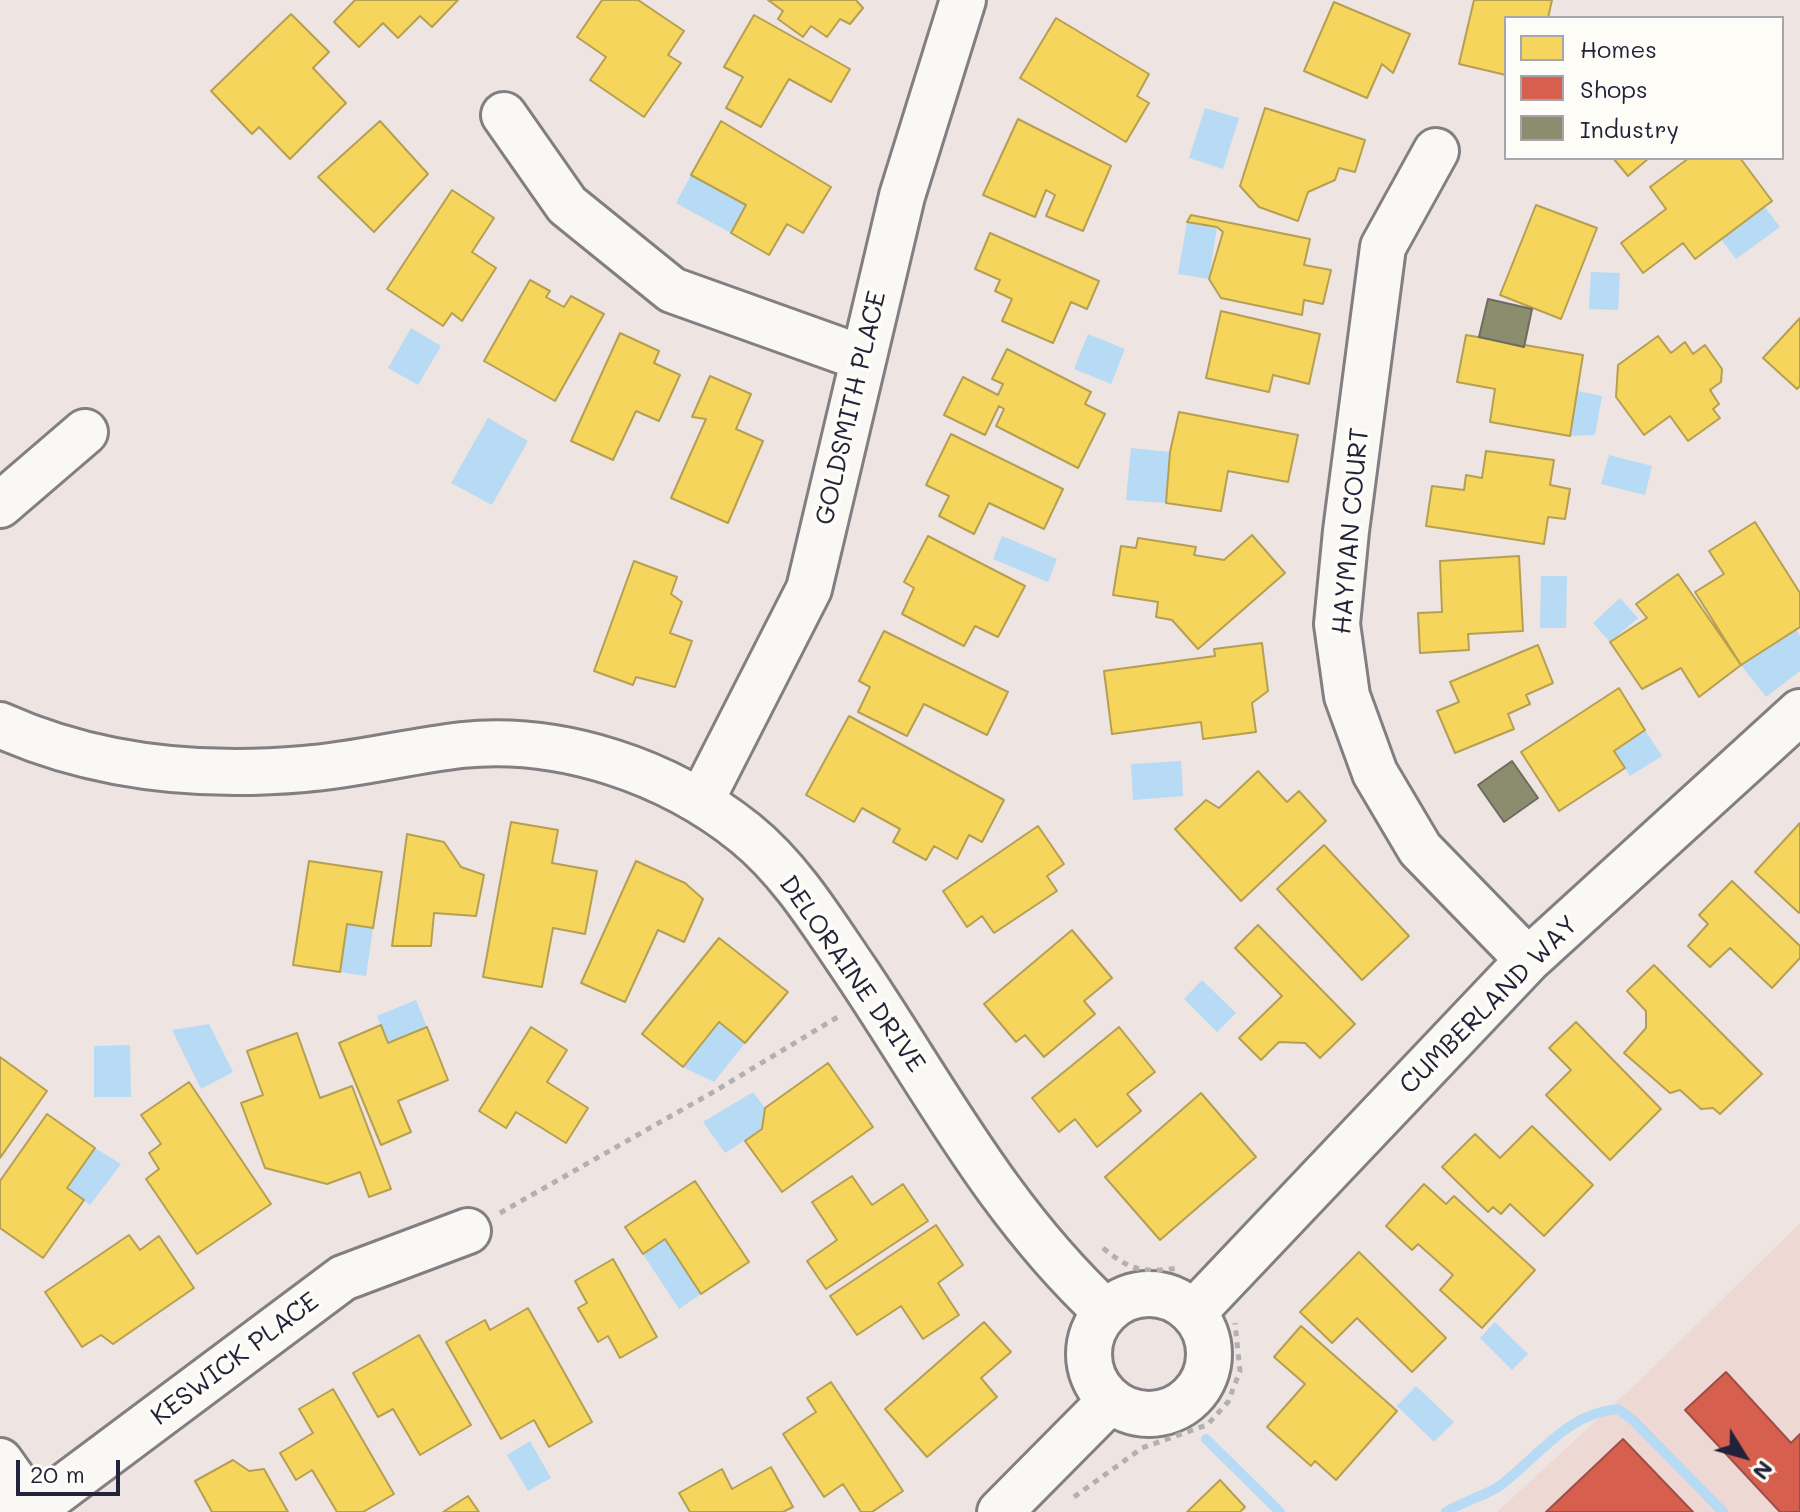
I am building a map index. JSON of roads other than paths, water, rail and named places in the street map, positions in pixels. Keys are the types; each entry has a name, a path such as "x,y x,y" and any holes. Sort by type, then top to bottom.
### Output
{"street":[{"name":"GOLDSMITH PLACE","path":"701,801 809,589 862,358 907,181 963,0"},
{"path":"504,115 567,205 672,290 862,358"},
{"name":"HAYMAN COURT","path":"1436,151 1383,247 1337,624 1347,696 1375,773 1420,849 1528,960"},
{"path":"0,505 85,432"},
{"name":"CUMBERLAND WAY","path":"1213,1315 1528,960 1800,712"},
{"name":"DELORAINE DRIVE","path":"0,725 120,764 215,773 307,769 465,745 558,749 635,768 701,801 748,836 802,892 997,1192 1063,1272 1106,1312"},
{"name":"KESWICK PLACE","path":"26,1510 343,1278 468,1231"},
{"path":"1150,1294 1213,1315 1204,1329 1209,1349 1207,1369 1198,1387 1185,1401 1157,1413 1128,1411 1110,1401 1098,1386 1090,1368 1089,1347 1095,1328 1106,1312 1121,1301 1150,1294"},
{"path":"1000,1512 1110,1401"},
{"path":"0,1461 26,1510"}],"water":[{"path":"1205,108 1239,118 1223,169 1189,158"},
{"path":"691,175 746,205 731,233 676,203"},
{"path":"1765,207 1780,227 1736,259 1721,239"},
{"path":"1187,222 1217,227 1209,279 1178,274"},
{"path":"1591,272 1620,273 1618,310 1589,309"},
{"path":"411,328 441,346 418,385 388,368"},
{"path":"1088,334 1125,349 1111,384 1074,369"},
{"path":"1573,390 1602,396 1595,435 1570,436"},
{"path":"488,418 528,441 492,505 451,483"},
{"path":"1131,448 1170,452 1166,503 1126,500"},
{"path":"1609,455 1652,466 1645,495 1601,484"},
{"path":"1002,536 1057,559 1048,582 993,559"},
{"path":"1541,576 1567,576 1566,628 1540,628"},
{"path":"1620,598 1638,618 1610,642 1593,623"},
{"path":"1796,629 1800,636 1800,671 1766,697 1741,665"},
{"path":"1645,730 1662,756 1630,776 1614,751"},
{"path":"1181,761 1183,796 1133,800 1131,764"},
{"path":"347,924 373,928 366,976 340,972"},
{"path":"1202,980 1236,1013 1217,1032 1184,999"},
{"path":"416,1000 427,1027 388,1043 377,1016"},
{"path":"719,1022 745,1043 714,1082 683,1067"},
{"path":"209,1024 233,1072 201,1089 172,1030"},
{"path":"130,1045 131,1097 94,1097 94,1046"},
{"path":"753,1092 765,1108 762,1129 725,1153 703,1122"},
{"path":"95,1148 121,1164 90,1205 67,1188"},
{"path":"665,1239 701,1294 679,1309 643,1254"},
{"path":"1495,1322 1528,1354 1512,1370 1480,1338"},
{"path":"1416,1386 1454,1422 1434,1442 1397,1406"},
{"path":"530,1441 551,1478 528,1491 507,1455"}],"waterway":[{"path":"1446,1512 1501,1485 1555,1438 1584,1418 1618,1409 1634,1421 1723,1512"},
{"path":"1206,1439 1280,1512"}]}
